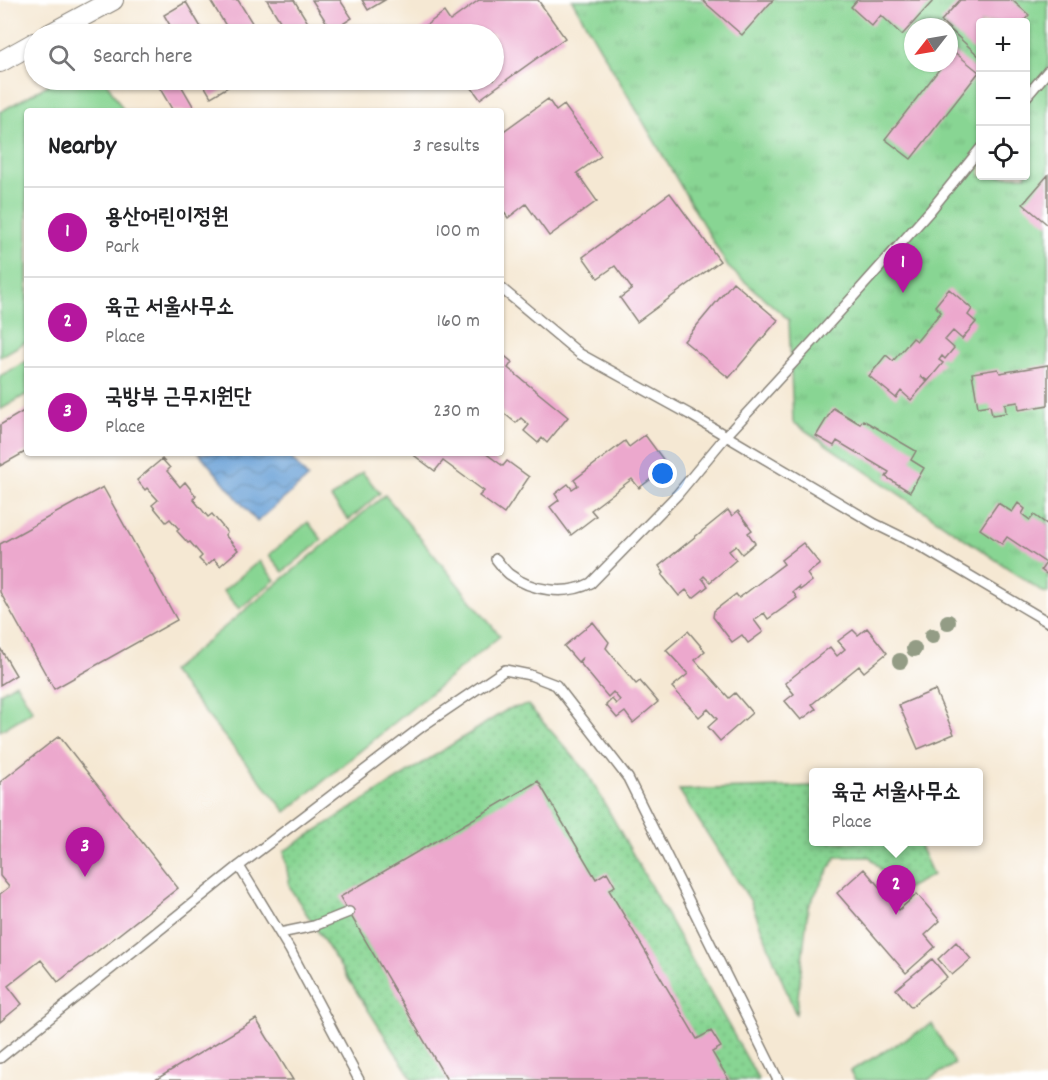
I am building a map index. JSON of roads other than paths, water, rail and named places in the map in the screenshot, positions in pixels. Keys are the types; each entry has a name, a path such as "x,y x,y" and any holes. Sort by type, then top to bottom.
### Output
{"street":[{"path":"69,24 113,0"},
{"path":"0,62 24,49"}],"lane":[{"path":"1030,92 1048,71"},
{"path":"496,559 507,573 518,580 549,590 580,589 591,583 677,495 726,436 930,211 976,155"},
{"path":"504,291 580,354 726,436 875,524 918,545 1048,622"},
{"path":"0,1058 239,866 424,725 505,670 530,675 556,685 628,778 778,1080"},
{"path":"239,866 280,933 359,1080"},
{"path":"280,933 314,926 348,912"}],"water":[{"path":"202,456 290,456 308,478 257,522"}],"place":[{"name":"용산어린이정원","path":"903,293"},
{"name":"국방부 근무지원단","path":"85,877"},
{"name":"육군 서울사무소","path":"896,915"}]}
